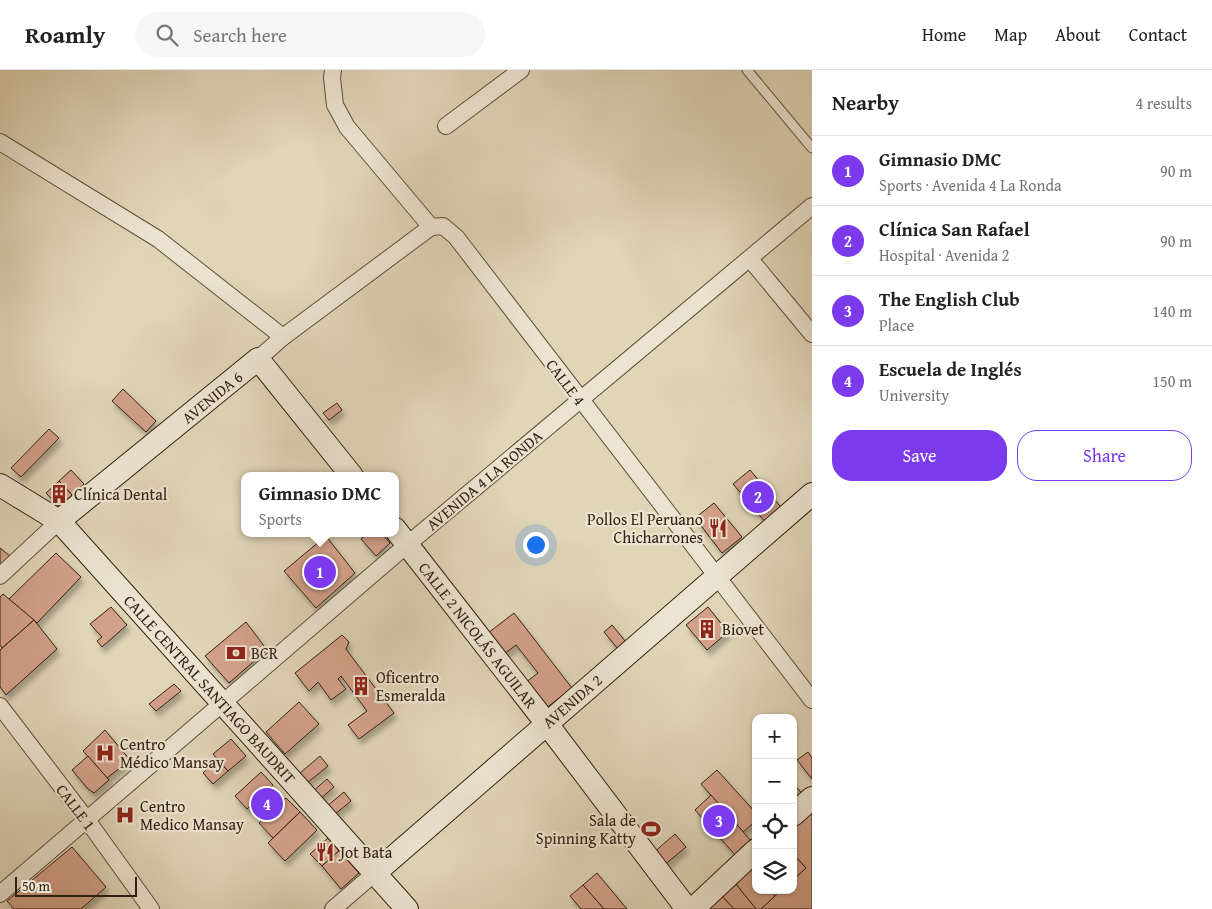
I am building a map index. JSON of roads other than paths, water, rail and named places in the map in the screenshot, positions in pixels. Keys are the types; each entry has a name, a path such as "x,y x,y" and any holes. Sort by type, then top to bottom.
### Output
{"main road":[{"path":"258,359 349,472"},
{"name":"AVENIDA 6","path":"59,521 258,359"},
{"name":"CALLE CENTRAL SANTIAGO BAUDRIT","path":"0,485 59,521 407,909"},
{"name":"AVENIDA 2","path":"375,873 812,494"},
{"name":"CALLE 2 NICOLÁS AGUILAR","path":"401,536 687,909"},
{"path":"797,812 812,798"},
{"path":"693,909 752,854"}],"street":[{"name":"CALLE 4","path":"333,70 335,105 347,127 431,226 443,226 456,237 812,700"},
{"path":"446,126 521,70"},
{"path":"0,142 158,239 283,337"},
{"name":"AVENIDA 4 LA RONDA","path":"0,894 223,702 401,536 580,399 812,206"},
{"name":"AVENIDA 6","path":"258,359 283,337 431,226"},
{"path":"750,259 812,334"},
{"name":"AVENIDA 6","path":"0,576 59,521"},
{"name":"CALLE 1","path":"0,706 87,820 151,909"},
{"name":"AVENIDA 2","path":"333,909 375,873"}],"lane":[{"path":"747,70 812,148"}],"place":[{"name":"Clínica Dental","path":"59,494"},
{"name":"Clínica San Rafael","path":"758,497"},
{"name":"Pollos El Peruano Chicharrones","path":"718,528"},
{"name":"Gimnasio DMC","path":"320,572"},
{"name":"Biovet","path":"707,629"},
{"name":"BCR","path":"236,653"},
{"name":"Oficentro Esmeralda","path":"361,686"},
{"name":"Centro Médico Mansay","path":"105,753"},
{"name":"Escuela de Inglés","path":"267,804"},
{"name":"Centro Medico Mansay","path":"125,815"},
{"name":"The English Club","path":"719,821"},
{"name":"Sala de Spinning Katty","path":"651,829"},
{"name":"Jot Bata","path":"325,852"}]}
